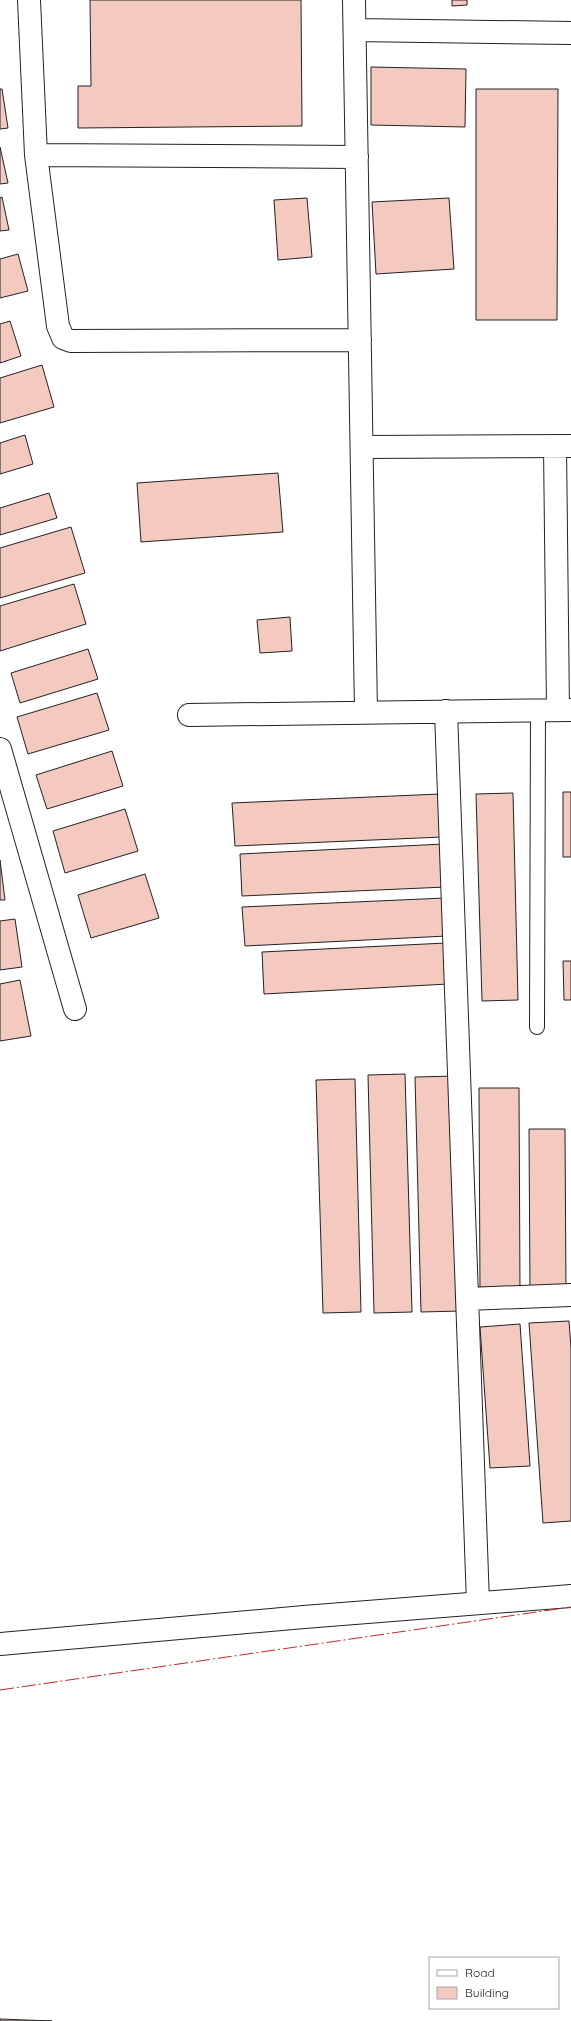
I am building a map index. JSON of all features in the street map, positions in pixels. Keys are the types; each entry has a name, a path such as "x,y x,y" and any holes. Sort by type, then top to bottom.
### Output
{"street":[{"path":"29,0 36,155 58,326 63,338 71,341 360,340"},
{"path":"354,0 366,712"},
{"path":"355,30 571,33"},
{"path":"36,155 357,158"},
{"path":"189,715 556,710 563,446 362,446"},
{"path":"446,711 478,1604"},
{"path":"0,749 75,1009"},
{"path":"467,1299 571,1295"},
{"path":"0,1644 571,1596"}],"lane":[{"path":"537,1027 556,710"}],"building":[{"path":"90,0 301,0 302,126 78,128 78,86 91,86"},
{"path":"452,0 467,0 467,5 452,6"},
{"path":"371,67 466,69 465,127 371,125"},
{"path":"0,89 2,89 8,128 0,129"},
{"path":"476,89 558,89 557,320 476,320"},
{"path":"0,147 8,183 0,184"},
{"path":"2,197 9,230 0,231 0,198"},
{"path":"307,198 312,257 278,260 274,200"},
{"path":"449,198 454,269 376,274 372,202"},
{"path":"18,254 28,291 0,298 0,259"},
{"path":"10,321 21,356 0,363 0,324"},
{"path":"42,365 54,407 0,423 0,378"},
{"path":"25,435 33,464 0,474 0,443"},
{"path":"278,473 283,532 141,542 137,483"},
{"path":"49,493 57,518 0,535 0,508"},
{"path":"71,527 85,573 0,598 0,548"},
{"path":"74,584 86,624 0,651 0,606"},
{"path":"290,617 292,651 260,653 257,620"},
{"path":"88,649 98,679 20,703 11,673"},
{"path":"97,693 109,730 28,754 17,717"},
{"path":"112,751 123,786 47,809 36,775"},
{"path":"563,792 571,792 571,857 563,857"},
{"path":"513,793 518,1000 482,1001 476,794"},
{"path":"440,794 442,837 235,846 232,803"},
{"path":"125,809 138,851 65,873 53,831"},
{"path":"444,844 446,887 242,896 240,854"},
{"path":"0,860 5,900 0,900"},
{"path":"145,874 159,918 91,938 78,895"},
{"path":"445,898 447,936 245,946 242,907"},
{"path":"15,919 22,967 0,970 0,921"},
{"path":"446,943 448,984 264,994 262,952"},
{"path":"563,961 571,961 571,1000 564,1000"},
{"path":"20,980 31,1036 0,1041 0,984"},
{"path":"405,1074 412,1312 374,1313 368,1075"},
{"path":"456,1076 462,1311 421,1312 415,1077"},
{"path":"355,1079 361,1312 323,1313 316,1080"},
{"path":"479,1088 519,1088 520,1291 480,1291"},
{"path":"529,1129 565,1129 566,1292 530,1293"},
{"path":"569,1321 571,1348 571,1521 543,1523 529,1323"},
{"path":"520,1324 530,1466 490,1468 480,1327"},
{"path":"0,2019 52,2021 0,2021"}],"power":[{"path":"0,1690 571,1607"}]}
